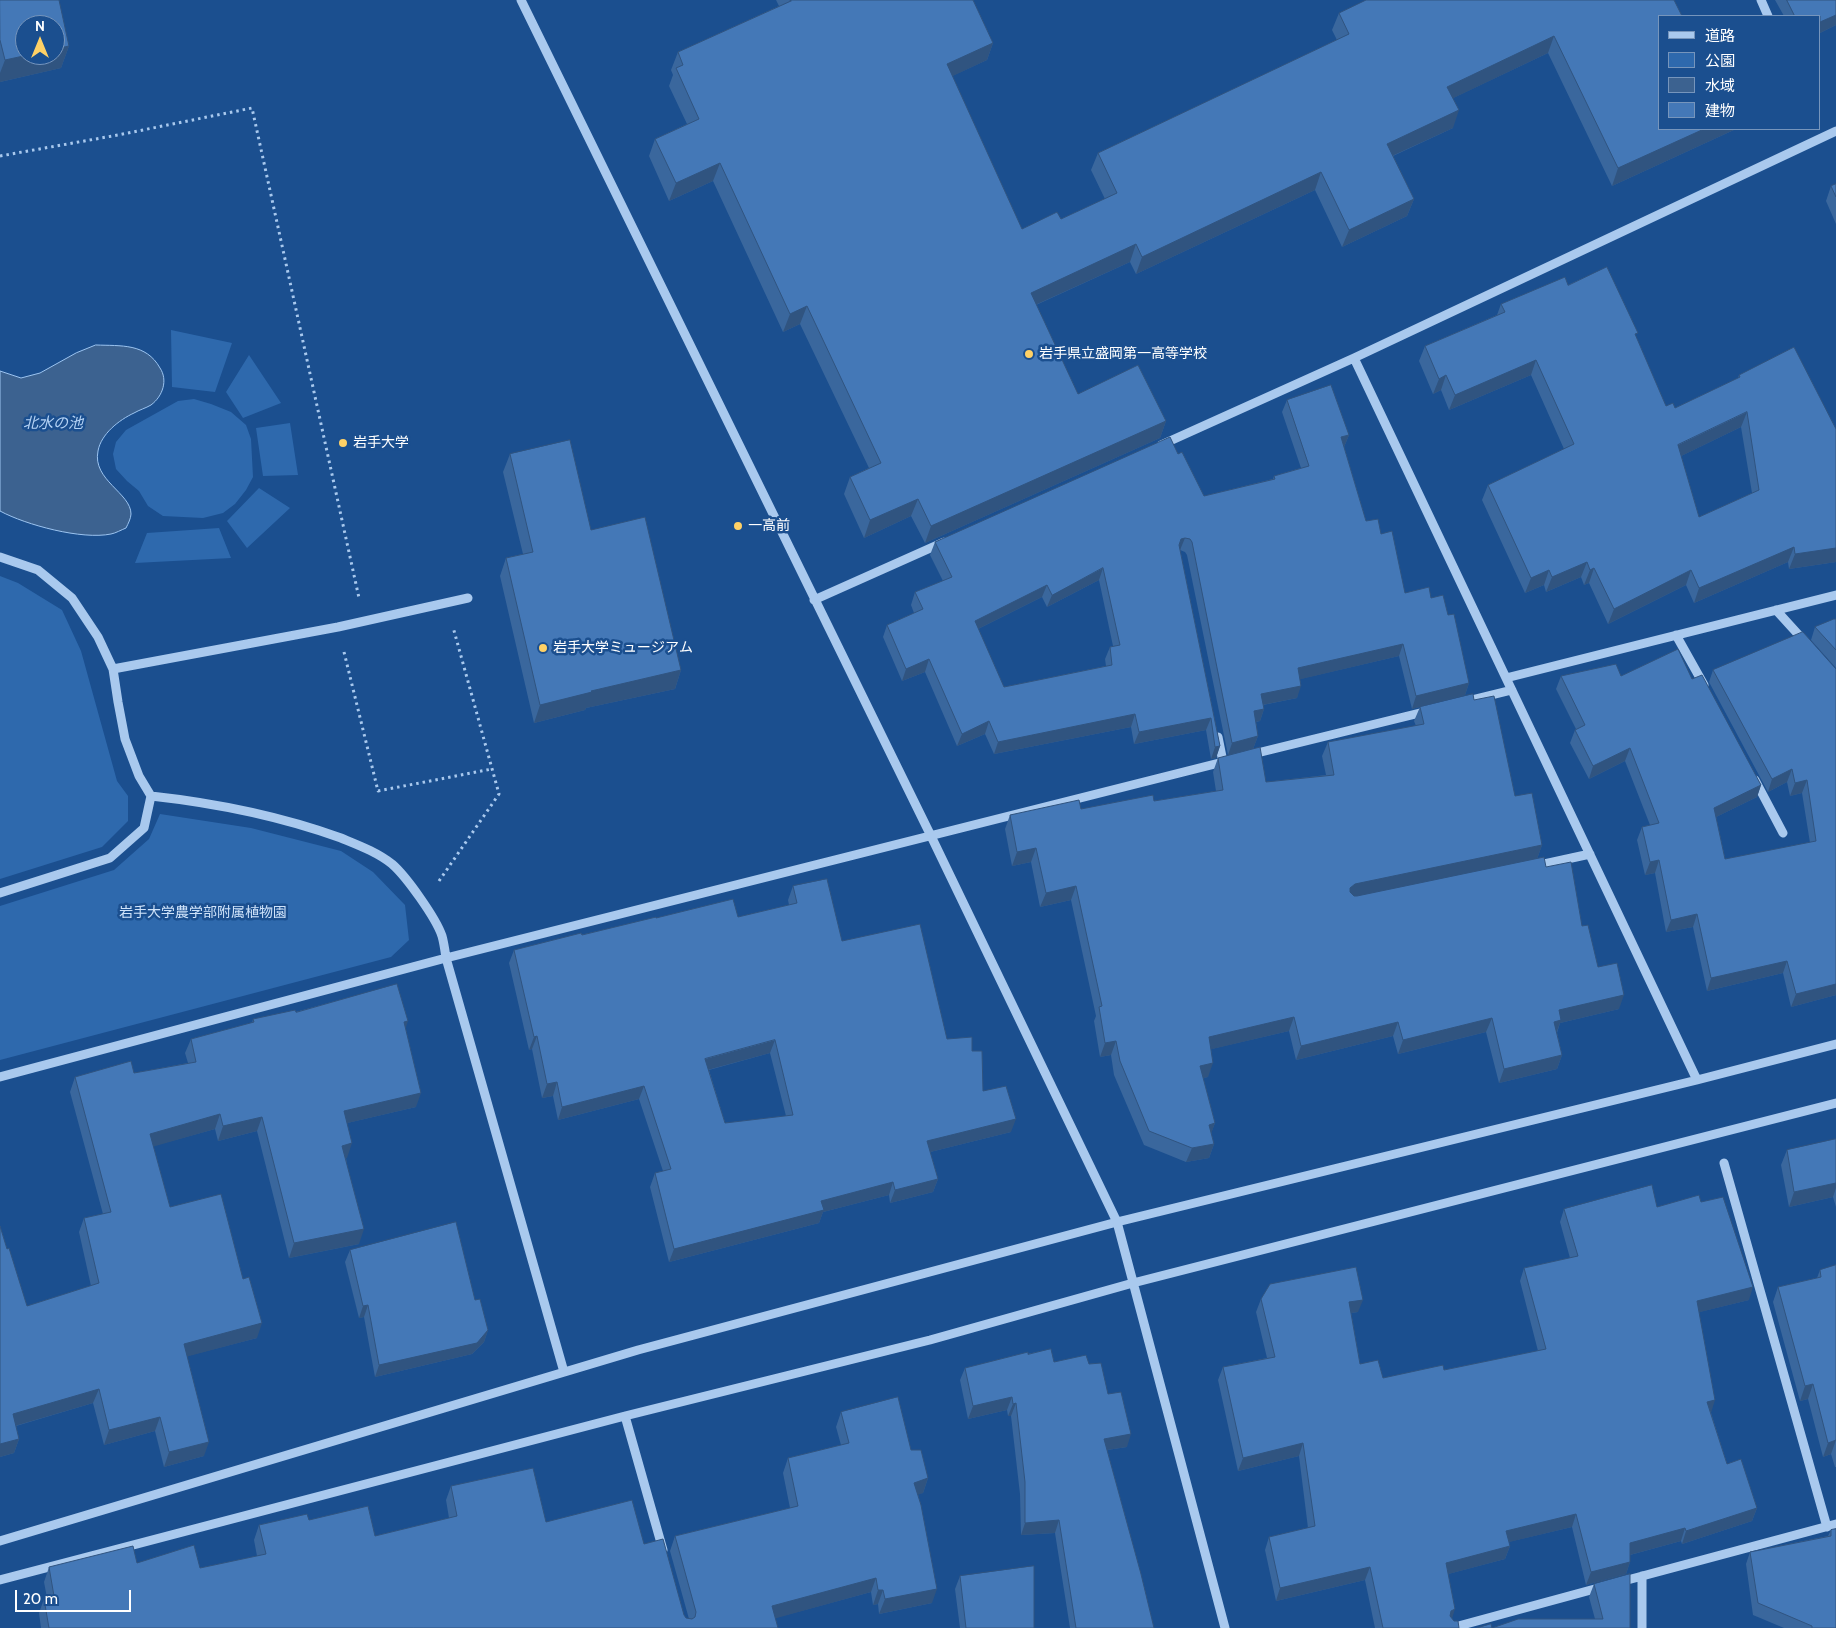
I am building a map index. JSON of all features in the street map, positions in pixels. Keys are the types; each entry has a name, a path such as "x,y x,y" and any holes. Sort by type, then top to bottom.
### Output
{"street":[{"path":"521,0 931,836 1117,1222 1224,1628"},
{"path":"1761,0 1768,15"},
{"path":"1156,447 1354,358 1821,133 1836,131"},
{"path":"1354,358 1697,1080"},
{"path":"814,600 950,540"},
{"path":"0,557 38,570 72,598 98,637 113,669 126,739 140,776 151,796 144,828 110,858 0,893"},
{"path":"1506,678 1836,595"},
{"path":"113,669 338,627 468,598"},
{"path":"1776,610 1810,647"},
{"path":"1676,635 1709,695"},
{"path":"1454,704 1512,690"},
{"path":"1242,757 1435,709"},
{"path":"1215,725 1223,762"},
{"path":"0,1077 446,958 1232,760"},
{"path":"1751,773 1784,833"},
{"path":"151,796 187,800 243,811 315,829 363,847 392,864 424,903 441,935 564,1372"},
{"path":"1523,868 1590,854"},
{"path":"0,1541 638,1350 1117,1222 1697,1080 1836,1044"},
{"path":"0,1580 625,1416 930,1340 1133,1284 1836,1103"},
{"path":"1451,1628 1832,1526 1724,1164"},
{"path":"625,1416 667,1563"},
{"path":"1642,1576 1642,1628"}],"path":[{"path":"0,156 252,108 364,620"},
{"path":"424,903 499,794 446,602"},
{"path":"338,627 378,790 492,769"}],"green space":[{"path":"171,330 232,343 215,392 172,387"},
{"path":"249,355 281,403 243,418 226,392"},
{"path":"194,399 231,412 246,425 251,439 253,477 235,504 223,513 203,518 163,516 148,506 139,491 116,469 113,454 116,442 126,430 178,401"},
{"path":"290,423 298,475 263,476 256,428"},
{"path":"259,488 290,508 247,548 227,521"},
{"path":"219,528 231,558 135,563 147,533"},
{"path":"0,576 18,583 62,610 81,651 117,781 128,796 128,821 102,847 0,879"},
{"name":"岩手大学農学部附属植物園","path":"160,814 251,828 341,851 373,872 405,905 409,940 391,957 0,1060 0,906 114,870 149,839"}],"water":[{"name":"北水の池","path":"96,345 124,346 140,350 154,360 164,378 163,388 159,397 151,405 128,416 117,424 107,433 98,451 98,461 101,470 129,506 131,516 126,528 113,534 85,535 70,533 39,526 0,511 0,371 21,378 40,373 76,353"}],"building":[{"path":"0,0 59,0 62,15 15,15 15,58 5,60 0,40"},
{"path":"973,0 993,43 947,64 1022,229 1057,212 1061,219 1117,193 1098,153 1349,34 1339,13 1366,0 1674,0 1682,15 1658,15 1658,130 1702,130 1618,168 1554,36 1447,87 1459,110 1387,144 1414,199 1349,230 1321,172 1142,257 1136,244 1031,293 1078,394 1138,365 1166,421 931,526 918,499 870,520 850,477 881,463 807,306 790,314 720,163 676,183 655,139 699,119 676,68 683,65 678,52 791,1"},
{"path":"1787,0 1836,0 1836,15 1821,22 1821,15 1794,15"},
{"path":"65,28 69,46 65,47"},
{"path":"1836,184 1836,197 1831,186"},
{"path":"1607,267 1638,333 1635,334 1666,406 1673,403 1675,408 1740,377 1739,375 1794,347 1836,429 1836,548 1795,554 1794,547 1699,588 1691,570 1614,609 1594,568 1590,570 1587,562 1552,577 1549,570 1531,578 1488,485 1574,444 1536,360 1455,395 1446,375 1439,379 1425,346 1505,312 1501,304 1565,277 1568,285","holes":["1747,412 1759,490 1699,517 1678,445"]},
{"path":"1331,385 1349,435 1341,437 1366,521 1378,519 1381,534 1392,531 1405,593 1429,587 1431,598 1443,595 1448,615 1454,614 1469,683 1416,696 1403,644 1298,668 1301,686 1261,694 1264,709 1254,711 1258,736 1232,743 1192,542 1190,539 1185,538 1181,539 1179,545 1220,746 1215,747 1211,718 1139,732 1135,714 998,742 989,721 962,734 929,659 906,669 887,625 923,609 915,592 952,577 935,542 1170,437 1178,454 1182,452 1204,496 1275,479 1274,476 1309,466 1287,400","holes":["1103,568 1120,645 1110,647 1112,665 1004,687 975,621 1047,585 1052,595"]},
{"path":"570,440 591,530 645,517 681,670 540,705 506,558 533,552 510,454"},
{"path":"1836,619 1836,650 1815,627"},
{"path":"1803,632 1836,669 1836,984 1796,994 1787,961 1711,978 1697,914 1671,920 1659,860 1650,862 1642,827 1659,823 1630,748 1593,766 1575,730 1585,725 1561,676 1616,664 1621,676 1678,649 1692,679 1702,675 1761,785 1714,808 1725,859 1816,841 1807,780 1795,783 1792,769 1772,779 1713,670"},
{"path":"1473,694 1474,700 1494,696 1515,796 1532,793 1542,845 1355,884 1350,888 1350,892 1357,896 1544,857 1546,867 1571,862 1582,926 1588,925 1598,967 1617,963 1624,995 1559,1010 1561,1020 1554,1022 1562,1055 1504,1069 1492,1018 1403,1040 1398,1022 1301,1046 1294,1017 1209,1037 1213,1063 1200,1066 1215,1123 1209,1125 1214,1144 1192,1148 1149,1131 1120,1061 1116,1041 1105,1043 1099,1007 1102,1006 1076,886 1046,893 1036,848 1017,852 1010,815 1079,800 1081,809 1153,795 1154,801 1223,790 1218,758 1260,747 1266,782 1334,775 1328,742 1424,724 1420,707"},
{"path":"827,879 842,941 920,924 947,1039 972,1037 972,1051 982,1051 983,1091 1006,1086 1016,1119 927,1141 938,1179 895,1190 893,1182 821,1201 824,1210 674,1249 655,1173 671,1169 644,1086 562,1107 557,1082 547,1084 537,1036 534,1037 514,950 733,899 738,917 797,903 793,886","holes":["775,1040 793,1115 725,1123 705,1059"]},
{"path":"397,984 408,1021 404,1022 421,1093 344,1111 352,1143 342,1146 364,1229 294,1243 262,1117 223,1126 220,1114 150,1134 170,1207 221,1194 243,1279 249,1277 262,1323 184,1344 209,1442 169,1452 160,1417 109,1430 99,1389 13,1414 19,1439 0,1444 0,1226 27,1306 99,1283 84,1218 111,1212 75,1077 131,1061 134,1073 196,1062 191,1039 254,1022 253,1019 295,1010 296,1012"},
{"path":"1836,1139 1836,1183 1794,1192 1787,1150"},
{"path":"1652,1185 1657,1207 1699,1195 1701,1202 1723,1197 1753,1287 1697,1301 1715,1400 1707,1402 1727,1464 1741,1459 1757,1508 1686,1531 1685,1528 1630,1543 1630,1562 1591,1572 1576,1514 1506,1531 1510,1546 1446,1563 1455,1609 1451,1611 1450,1616 1454,1621 1458,1621 1459,1628 1383,1628 1370,1567 1280,1588 1269,1537 1315,1526 1303,1443 1243,1458 1223,1367 1275,1357 1261,1299 1270,1284 1356,1267 1363,1300 1349,1302 1360,1364 1378,1360 1383,1378 1443,1365 1444,1370 1546,1349 1524,1268 1578,1256 1564,1209"},
{"path":"456,1222 475,1300 480,1299 488,1330 477,1343 379,1365 368,1305 363,1306 350,1250"},
{"path":"1836,1265 1836,1440 1828,1443 1813,1384 1805,1386 1778,1287 1821,1277 1820,1270"},
{"path":"1051,1349 1054,1362 1086,1355 1089,1364 1101,1363 1108,1394 1121,1392 1131,1434 1104,1439 1154,1628 1076,1628 1059,1520 1025,1523 1025,1482 1016,1403 1013,1404 1012,1397 973,1406 965,1368 1028,1352 1028,1354"},
{"path":"898,1397 911,1450 921,1450 928,1478 914,1483 921,1505 937,1589 885,1599 883,1590 878,1590 876,1578 772,1606 778,1628 49,1628 44,1599 54,1596 49,1567 133,1546 137,1563 194,1545 200,1568 266,1554 259,1525 307,1514 309,1520 368,1506 375,1536 457,1516 451,1486 533,1468 546,1522 632,1500 644,1544 663,1539 684,1615 686,1618 692,1619 695,1617 696,1612 675,1536 798,1506 788,1458 849,1443 841,1412"},
{"path":"1836,1529 1836,1628 1812,1628 1812,1626 1758,1603 1750,1552 1831,1536 1831,1530"},
{"path":"1034,1566 1034,1628 966,1628 960,1576"},
{"path":"1630,1574 1630,1628 1492,1628 1518,1619 1603,1619 1594,1584"},
{"path":"1491,1624 1492,1628 1477,1628"}],"place":[{"name":"岩手県立盛岡第一高等学校","path":"1029,354"},
{"name":"岩手大学","path":"343,443"},
{"name":"一高前","path":"738,526"},
{"name":"岩手大学ミュージアム","path":"543,648"}]}
